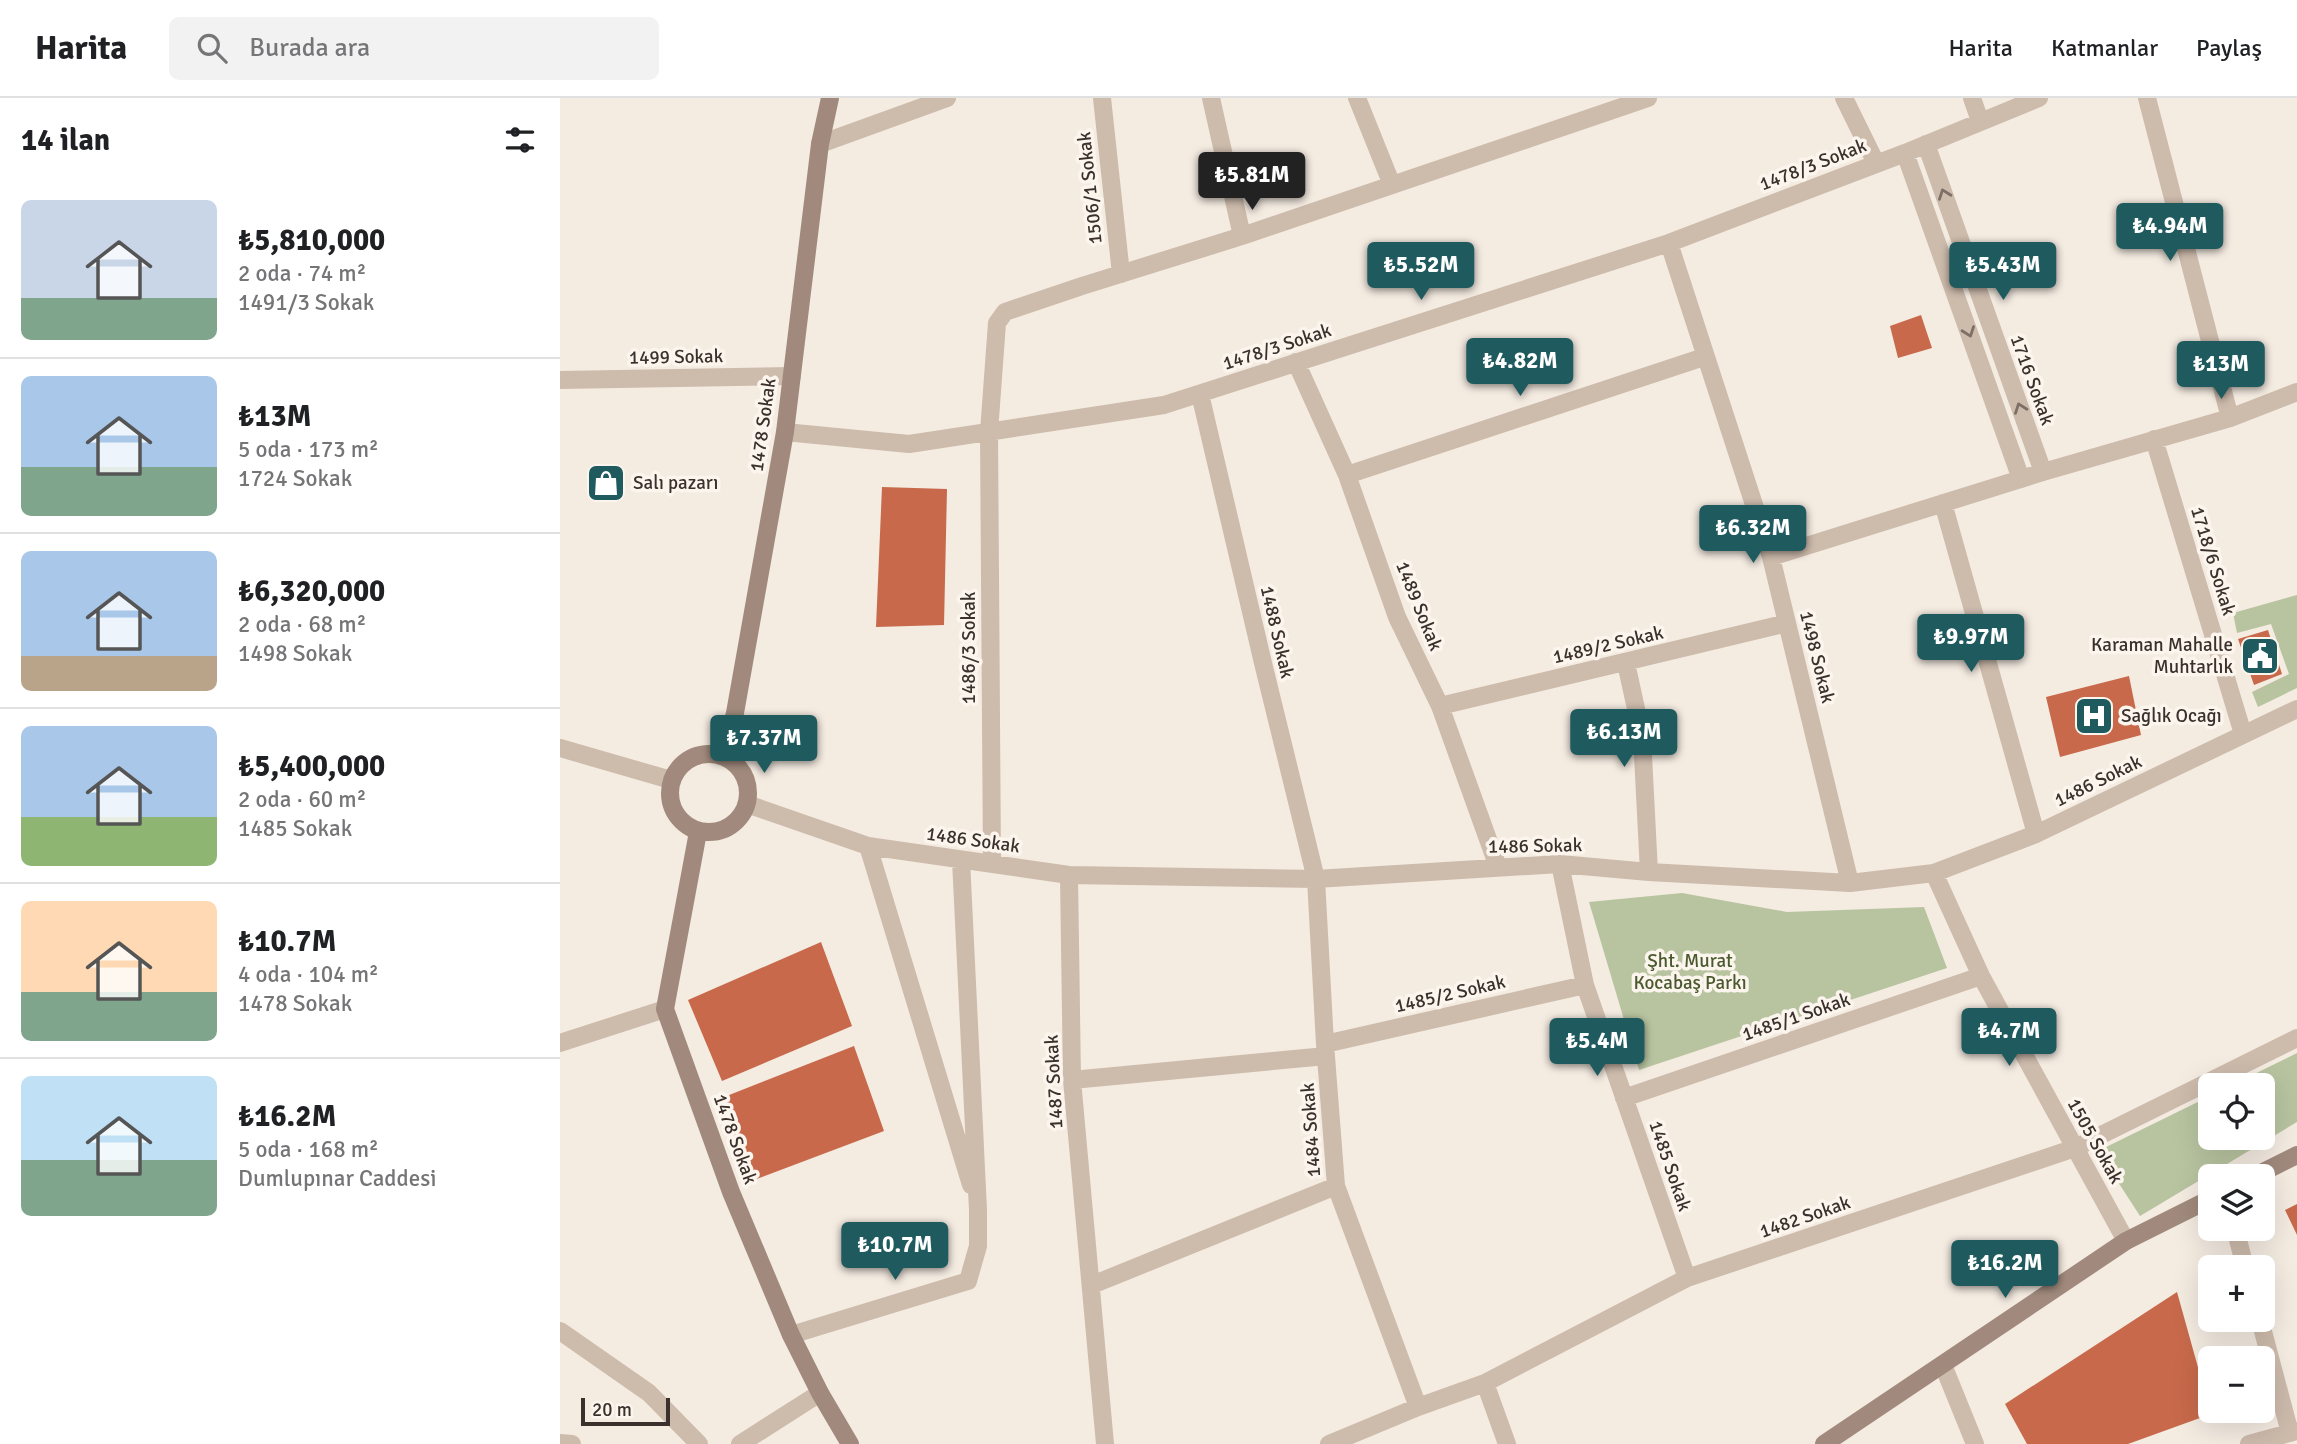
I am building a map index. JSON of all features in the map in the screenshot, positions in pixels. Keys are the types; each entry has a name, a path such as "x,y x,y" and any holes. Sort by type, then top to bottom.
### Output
{"street":[{"name":"1478 Sokak","path":"724,757 735,713 785,432 820,144 830,98"},
{"path":"820,144 947,98"},
{"name":"1506/1 Sokak","path":"1102,98 1121,274"},
{"path":"1210,98 1242,236"},
{"path":"1357,98 1392,185"},
{"name":"1486/3 Sokak","path":"992,864 989,432 995,334 997,323 1005,312 1242,236 1648,98"},
{"path":"1844,98 1876,163"},
{"path":"1972,98 1980,121"},
{"name":"1478/3 Sokak","path":"785,432 909,444 1164,405 1669,243 1905,153 2039,98"},
{"path":"2147,98 2230,418"},
{"name":"1716 Sokak","path":"1926,144 2043,472"},
{"path":"1905,153 2021,479"},
{"name":"1498 Sokak","path":"1669,243 1771,557 1850,883"},
{"path":"1347,475 1704,356"},
{"name":"1489 Sokak","path":"1296,362 1347,475 1397,617 1440,706 1498,867"},
{"name":"1499 Sokak","path":"560,380 792,376"},
{"path":"1771,557 2043,472 2230,418 2297,392"},
{"name":"1488 Sokak","path":"1200,394 1316,879"},
{"name":"1718/6 Sokak","path":"2154,439 2243,734"},
{"path":"1943,503 2036,834"},
{"name":"1489/2 Sokak","path":"1440,706 1787,623"},
{"path":"1626,663 1642,736 1649,872"},
{"name":"1486 Sokak","path":"747,804 868,846 1069,875 1316,879 1560,864 1649,872 1850,883 1934,873 2036,834 2297,709"},
{"path":"560,748 671,780"},
{"path":"699,755 724,757 735,763 743,774 748,786 747,804 735,822 724,830 698,832 677,817 671,806 671,780 677,769 687,760 699,755"},
{"path":"560,1043 665,1009 698,832"},
{"path":"868,846 978,1210"},
{"path":"791,1335 968,1281 978,1246 978,1210 961,860"},
{"name":"1485 Sokak","path":"1560,864 1585,985 1687,1278"},
{"name":"1505 Sokak","path":"1934,873 1980,976 2126,1241"},
{"name":"1487 Sokak","path":"1069,875 1072,1080 1105,1444"},
{"name":"1484 Sokak","path":"1316,879 1336,1186 1418,1406"},
{"name":"1485/1 Sokak","path":"1624,1098 1980,976"},
{"name":"1485/2 Sokak","path":"1072,1080 1326,1050 1585,985"},
{"name":"1478 Sokak","path":"665,1009 731,1192 791,1335 820,1393 850,1444"},
{"name":"1482 Sokak","path":"1329,1444 1418,1406 1485,1383 1687,1278 2074,1148 2297,1038"},
{"path":"2275,1166 2297,1155"},
{"path":"1092,1285 1336,1186"},
{"path":"1824,1444 2126,1241 2198,1205"},
{"path":"560,1331 649,1393 699,1444"},
{"path":"2249,1444 2294,1432 2264,1332"},
{"path":"1943,1365 1975,1444"},
{"path":"1485,1383 1507,1444"},
{"path":"740,1444 820,1393"},
{"path":"560,1443 572,1444"}],"green space":[{"path":"2297,595 2297,688 2258,707 2252,692 2289,674 2271,624 2237,633 2233,613"},
{"name":"Şht. Murat Kocabaş Parkı","path":"1682,893 1787,912 1924,907 1947,968 1639,1070 1589,902"},
{"path":"2297,1053 2297,1122 2275,1135 2275,1073 2256,1073"},
{"path":"2198,1102 2198,1150 2250,1150 2227,1164 2198,1164 2198,1181 2140,1216 2098,1151"}],"building":[{"path":"1921,315 1932,348 1898,358 1890,326"},
{"path":"882,487 947,489 944,625 876,627"},
{"name":"Karaman Mahalle Muhtarlık","path":"2268,630 2282,674 2254,685 2238,639"},
{"name":"Sağlık Ocağı","path":"2129,676 2141,735 2060,757 2046,697"},
{"path":"821,942 852,1026 722,1081 688,1000"},
{"path":"854,1046 884,1131 754,1180 719,1099"},
{"path":"2297,1204 2297,1235 2285,1210"},
{"path":"2177,1292 2198,1367 2198,1419 2128,1444 2027,1444 2005,1404"}],"place":[{"name":"Salı pazarı","path":"606,483"},
{"name":"Karaman Mahalle Muhtarlık","path":"2260,656"},
{"name":"Sağlık Ocağı","path":"2094,716"}]}
